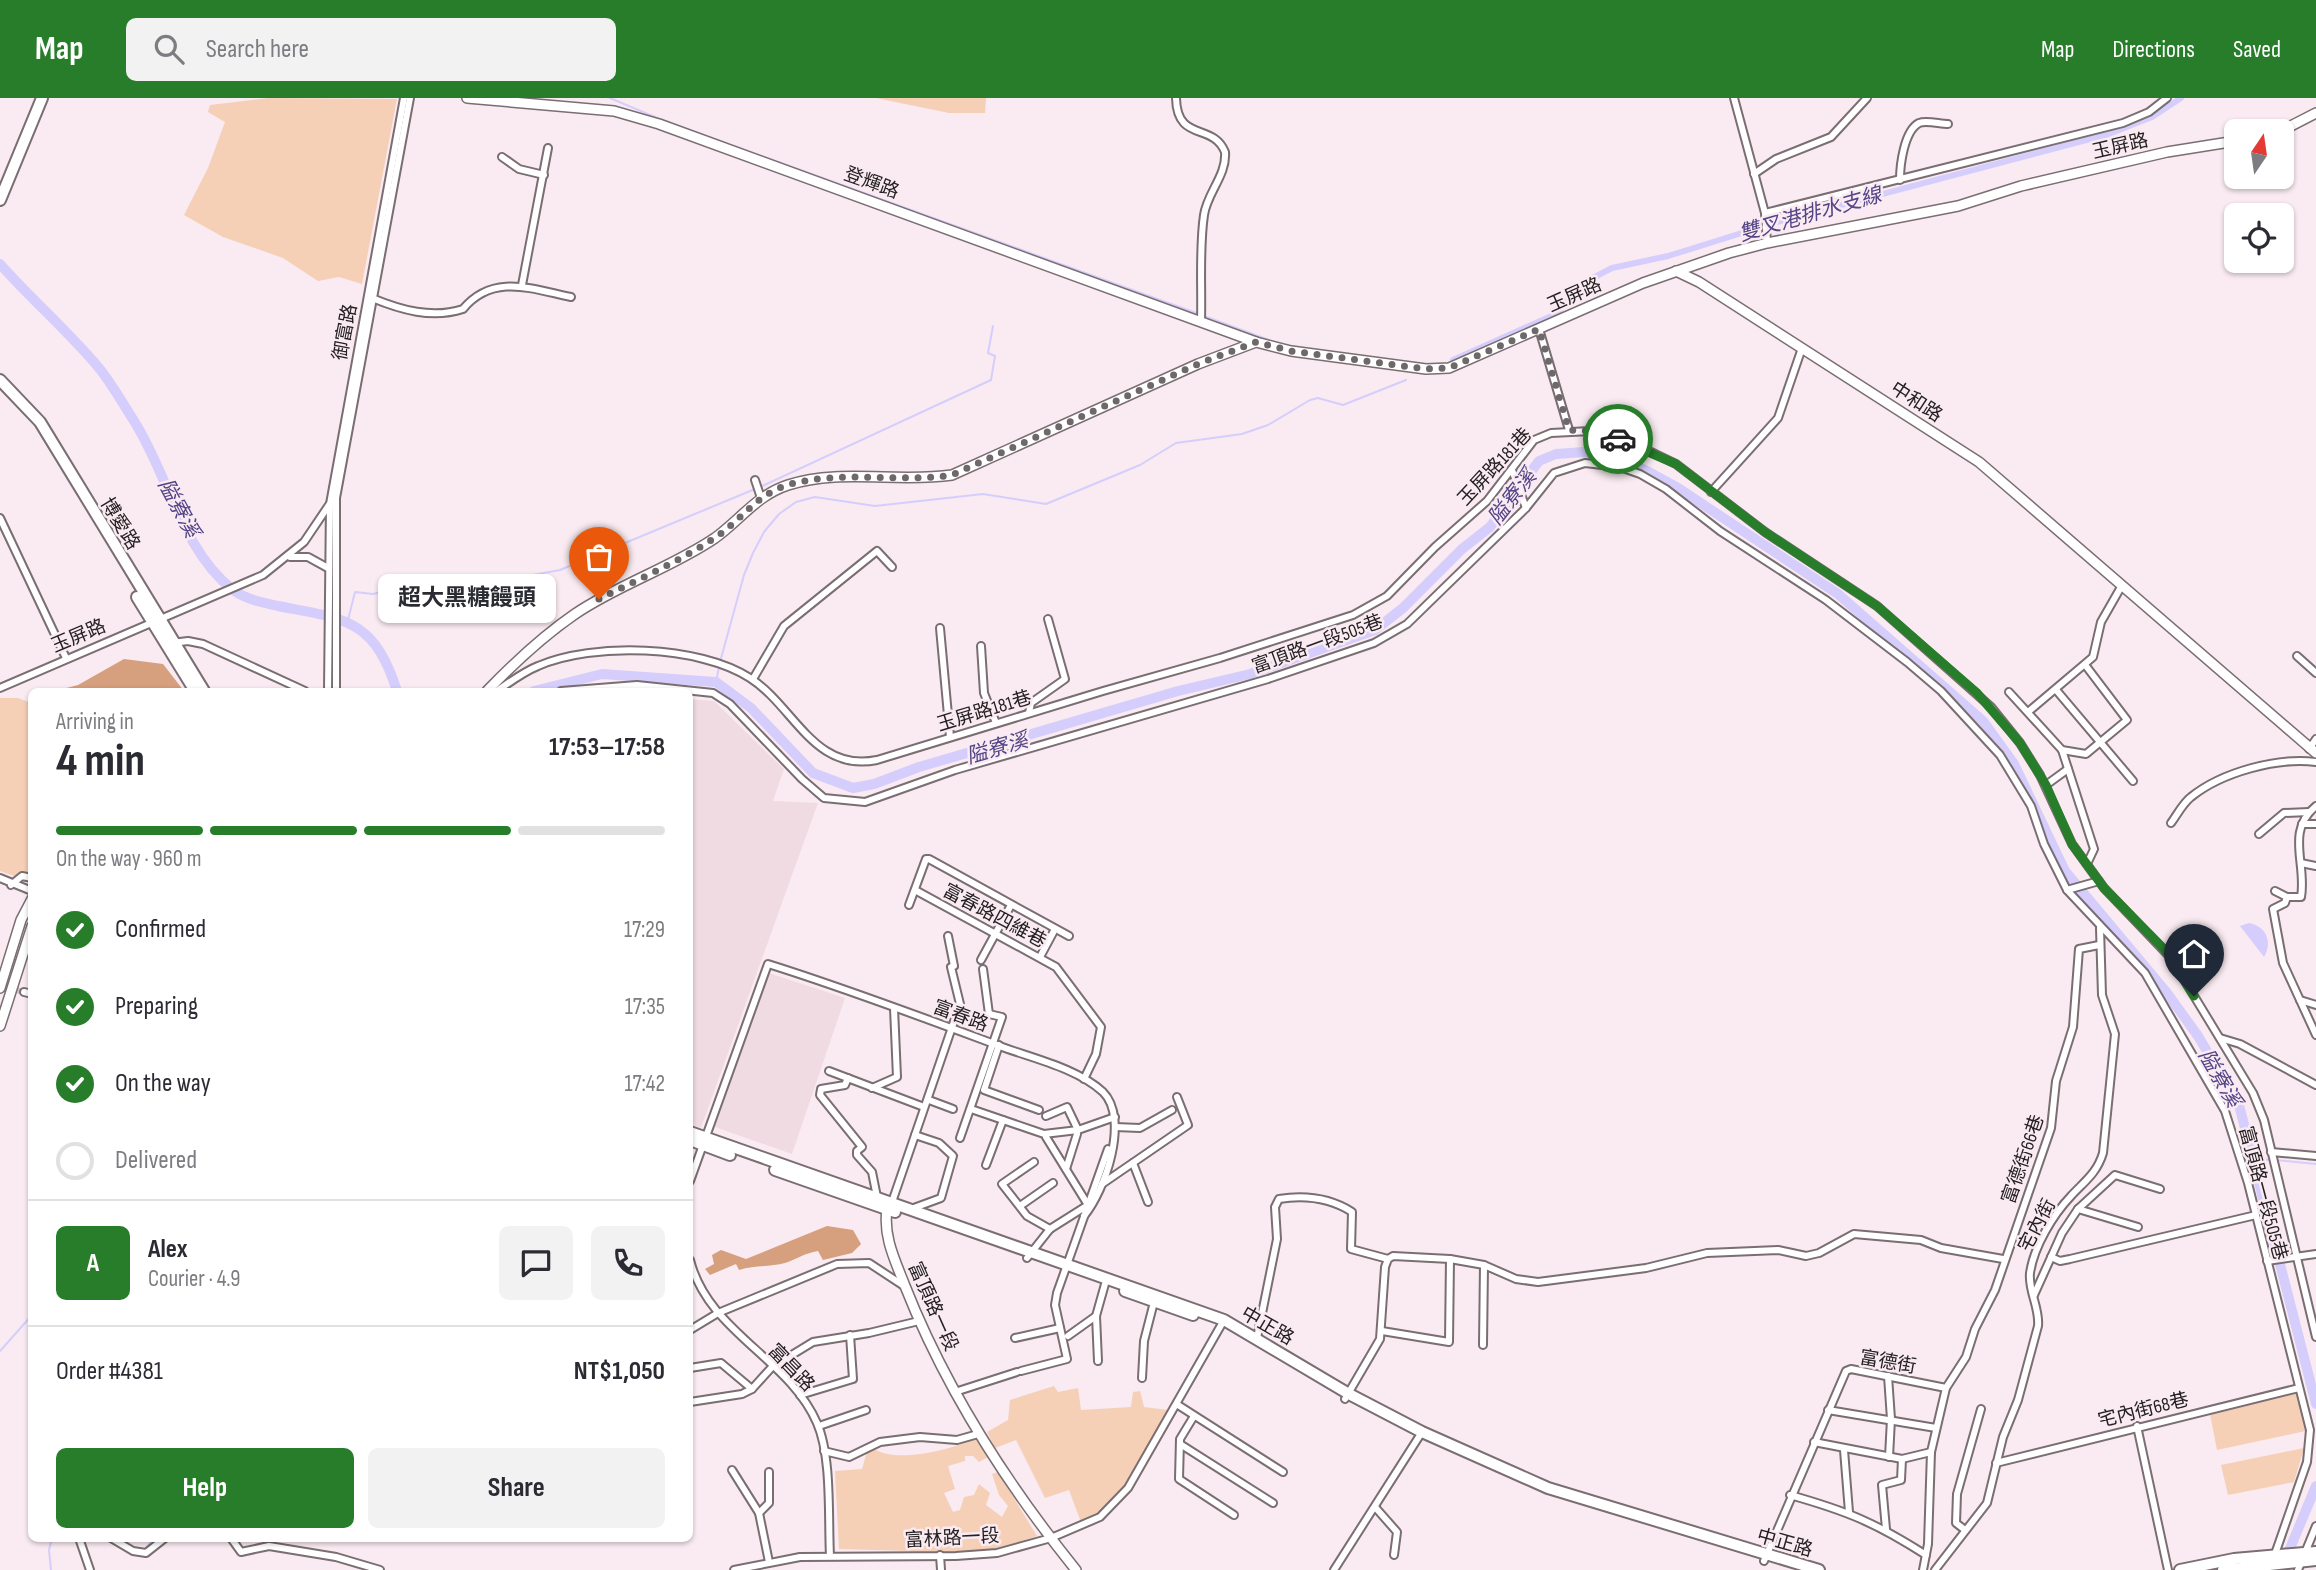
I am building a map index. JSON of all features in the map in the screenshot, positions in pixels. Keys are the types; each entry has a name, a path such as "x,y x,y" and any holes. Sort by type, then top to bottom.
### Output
{"main road":[{"path":"0,200 42,98"},
{"name":"博愛路","path":"0,380 40,422 160,618 168,643 193,688"},
{"name":"博愛路","path":"0,388 39,431 160,618"},
{"name":"博愛路","path":"168,643 202,688"},
{"name":"中正路","path":"693,1134 702,1141 1224,1323 1257,1338 1347,1396"},
{"name":"中正路","path":"693,1140 877,1197 890,1206 910,1210 1029,1255"},
{"name":"中正路","path":"1067,1268 1154,1302 1224,1323 1347,1396 1529,1488 1765,1558 1819,1570"},
{"name":"中正路","path":"1765,1558 1794,1570"},
{"path":"2180,1570 2316,1560"},
{"path":"2223,1570 2271,1562"}],"street":[{"name":"御富路","path":"330,571 333,501 404,98"},
{"name":"御富路","path":"370,297 410,98"},
{"name":"登輝路","path":"467,98 627,114 1256,342"},
{"path":"1176,98 1178,119 1183,125 1215,140 1224,152 1223,169 1208,199 1203,218 1201,321"},
{"path":"1734,98 1765,214 1767,243"},
{"path":"1754,174 1776,159 1831,137 1867,98"},
{"name":"玉屏路","path":"1765,214 2123,123 2149,111 2167,98"},
{"path":"2294,124 2316,113"},
{"path":"1900,180 1903,150 1916,125 1922,122 1948,124"},
{"name":"玉屏路","path":"1256,342 1291,351 1426,369 1449,368 1643,283 1767,243 1914,216 2021,186 2154,155 2224,143"},
{"path":"522,285 548,148"},
{"path":"502,157 519,169 544,175"},
{"name":"中和路","path":"1676,271 1699,282 1979,463 2313,751"},
{"path":"370,297 422,313 450,313 463,309 470,301 491,289 522,285 570,297"},
{"path":"1539,329 1569,430"},
{"path":"490,688 510,667 575,614 714,538 761,498 789,484 812,480 925,479 952,475 1198,364 1256,342"},
{"path":"1711,492 1778,418 1802,348"},
{"name":"玉屏路181巷","path":"502,688 539,665 577,655 622,652 683,655 726,665 752,679 814,742 841,760 877,760 1220,658 1353,615 1387,596 1435,547 1487,501 1513,471 1528,447 1539,437 1569,430 1591,431 1647,450 1676,464 1765,532 1877,606 1935,654 1991,707 2020,743 2046,785 2072,844 2097,881 2165,950 2253,1093 2264,1120 2294,1256 2316,1336"},
{"name":"富頂路一段505巷","path":"693,691 713,693 730,704 802,779 824,798 865,803 955,770 1268,679 1374,643 1407,624 1526,506 1549,477 1565,468 1585,463 1628,469 1666,489 1720,531 1826,600 1941,691 2000,755 2031,806 2044,844 2069,889 2099,928 2145,973 2218,1094 2269,1260 2310,1445 2271,1562"},
{"path":"1513,471 1526,506"},
{"path":"756,483 761,498"},
{"path":"288,557 304,542 333,501"},
{"path":"0,518 66,658"},
{"path":"752,679 784,626 863,562 877,551 892,567"},
{"path":"288,557 308,557 330,571"},
{"name":"玉屏路","path":"0,688 263,575 288,557"},
{"path":"328,688 330,571"},
{"path":"330,571 336,688"},
{"path":"2028,712 2057,691 2093,657 2101,622 2122,587"},
{"path":"1030,713 1031,703 1065,679 1048,620"},
{"path":"940,628 950,737"},
{"path":"168,643 188,641 203,644 298,688"},
{"path":"981,646 984,693 996,723"},
{"path":"2297,656 2316,673"},
{"path":"2062,750 2086,754 2127,720 2086,666"},
{"name":"富頂路一段505巷","path":"599,688 637,685 666,688"},
{"path":"2057,691 2133,781"},
{"path":"2009,692 2062,750 2094,849 2087,864"},
{"path":"2313,751 2316,739"},
{"path":"2171,824 2190,797 2246,768 2301,760 2316,762"},
{"path":"2046,785 2068,769"},
{"path":"2275,891 2287,897 2301,897 2299,840 2302,824 2316,806"},
{"path":"2259,834 2284,813 2309,812"},
{"path":"2302,824 2316,824"},
{"path":"909,905 926,859 929,859 1069,936"},
{"path":"2301,863 2316,866"},
{"path":"11,885 22,876 28,877"},
{"path":"0,878 11,885 28,890"},
{"path":"2069,889 2097,881"},
{"name":"富春路四維巷","path":"915,890 1056,967 1101,1027 1096,1054 1084,1080"},
{"path":"2287,897 2285,903 2273,909 2283,963 2316,1035"},
{"path":"981,960 1011,905"},
{"path":"0,988 3,970 28,907"},
{"name":"宅內街","path":"1935,1570 1987,1503 1996,1463 2038,1326 2030,1273 2041,1242 2057,1213 2099,1168 2103,1153 2115,1034 2102,995 2103,970 2099,928"},
{"path":"1040,957 1055,929"},
{"name":"富頂路一段","path":"948,936 954,965 951,967 960,1004 884,1226 919,1321 978,1434 1073,1569"},
{"path":"0,1026 28,939"},
{"name":"富德街66巷","path":"1946,1388 1966,1357 1975,1329 1995,1290 2003,1259 2051,1128 2056,1081 2073,1027 2079,949 2099,945"},
{"name":"富春路","path":"702,1141 768,964 996,1044 1084,1080 1104,1093 1115,1117"},
{"path":"983,969 989,1014 1003,1017 984,1090 1039,1110"},
{"path":"3,970 17,974"},
{"path":"2300,1000 2316,1005"},
{"path":"872,1087 897,1077 894,1008"},
{"path":"2220,1038 2240,1044 2316,1085"},
{"path":"960,1138 996,1044"},
{"path":"829,1070 924,1107"},
{"path":"848,1078 845,1086 821,1089 820,1095 862,1147 856,1151 857,1155 872,1172 877,1197"},
{"path":"1101,1185 1188,1125 1177,1097"},
{"path":"929,1100 953,1110"},
{"path":"1046,1116 1067,1107 1078,1132 1066,1169"},
{"path":"971,1110 1044,1134 1078,1132 1115,1117 1114,1146 1093,1206 1084,1216"},
{"path":"1115,1127 1140,1128 1172,1110"},
{"path":"986,1165 1003,1120"},
{"path":"955,1392 1067,1359 1055,1305 1115,1127"},
{"path":"910,1210 941,1198 953,1156 939,1143 915,1135"},
{"path":"1046,1138 1088,1205"},
{"path":"693,1162 702,1141"},
{"path":"2273,1156 2316,1156"},
{"path":"1034,1162 1002,1184 1027,1216 1050,1229"},
{"path":"1133,1163 1147,1202"},
{"path":"2034,1295 2062,1233 2078,1209 2115,1175 2161,1189"},
{"path":"1020,1206 1053,1183"},
{"path":"1257,1338 1278,1238 1275,1207 1279,1199 1319,1198 1352,1212 1352,1249 1388,1259 1393,1256 1451,1259 1484,1265 1516,1279 1562,1281 1646,1268 1707,1253 1778,1250 1806,1256 1819,1253 1854,1234 1921,1240 1941,1248 2003,1259"},
{"path":"1029,1255 1050,1229 1088,1205"},
{"path":"2078,1209 2138,1227"},
{"path":"2051,1257 2060,1261 2070,1259 2256,1215"},
{"path":"2269,1260 2316,1254"},
{"path":"1347,1396 1382,1331 1388,1259"},
{"path":"1382,1331 1449,1342 1451,1259"},
{"path":"693,1328 718,1313 837,1265 855,1261 869,1263 906,1287"},
{"path":"1483,1345 1484,1265"},
{"name":"富昌路","path":"693,1269 701,1290 718,1313 800,1395 819,1426 824,1451 830,1556"},
{"path":"1098,1361 1096,1316 1105,1284"},
{"path":"1142,1378 1144,1341 1154,1302"},
{"path":"1068,1336 1096,1316"},
{"path":"693,1402 742,1394 752,1389 772,1367 813,1342 919,1321"},
{"name":"富林路一段","path":"734,1570 769,1562 830,1556 997,1553 1051,1538 1100,1517 1120,1499 1178,1405 1224,1323"},
{"path":"1015,1338 1060,1328"},
{"path":"800,1395 853,1379 850,1335"},
{"path":"693,1368 720,1363 752,1389"},
{"name":"富德街","path":"1765,1558 1790,1495 1846,1371 1851,1369 1946,1388"},
{"path":"1888,1376 1891,1419 1889,1457"},
{"path":"1923,1570 1931,1452 1946,1388"},
{"name":"宅內街68巷","path":"1996,1463 2299,1388"},
{"path":"1178,1405 1283,1472"},
{"path":"1965,1530 1955,1520 1957,1494 1981,1409"},
{"path":"819,1426 866,1410"},
{"path":"1828,1410 1936,1427"},
{"path":"1194,1416 1180,1444 1179,1479 1234,1515"},
{"path":"2137,1426 2168,1570"},
{"path":"824,1451 849,1457 880,1442 920,1437 957,1440 978,1434"},
{"path":"1334,1570 1420,1435"},
{"path":"1814,1443 1902,1459 1931,1452"},
{"path":"1180,1444 1273,1503"},
{"path":"1844,1450 1849,1511"},
{"path":"1886,1529 1882,1485 1900,1480 1902,1459"},
{"path":"732,1470 759,1513 769,1562"},
{"path":"759,1513 769,1503 769,1472"},
{"path":"1790,1495 1849,1511 1886,1529 1926,1555"},
{"path":"1374,1507 1396,1532 1394,1556"},
{"path":"2305,1559 2316,1526"},
{"path":"80,1542 90,1570"},
{"path":"118,1542 133,1551 146,1553 160,1542"},
{"path":"234,1542 241,1552 269,1546 336,1557 380,1570"},
{"path":"940,1555 941,1570"}],"shaded area":[{"path":"268,98 397,99 362,284 339,277 318,281 283,258 223,237 184,215 208,168 225,122 208,112 210,105"},
{"path":"876,98 986,98 985,113 949,113"},
{"path":"124,659 163,664 182,688 66,688 78,685"},
{"path":"0,698 18,698 28,702 28,881 0,871"},
{"path":"693,699 714,701 784,769 773,801 818,803 701,1128 693,1125"},
{"path":"2249,923 2260,927 2268,940 2264,957 2240,926"},
{"path":"769,973 845,998 792,1154 712,1126"},
{"path":"827,1226 853,1230 861,1244 852,1253 823,1260 818,1251 780,1264 739,1270 736,1264 710,1275 705,1269 714,1264 712,1255 721,1250 746,1259"},
{"path":"1054,1386 1058,1392 1078,1388 1081,1410 1131,1407 1133,1392 1140,1391 1144,1407 1175,1411 1123,1495 1082,1525 1069,1490 1045,1498 1016,1440 995,1448 987,1432 1008,1420 1010,1400"},
{"path":"2297,1388 2310,1430 2217,1450 2209,1409"},
{"path":"978,1436 988,1457 979,1462 973,1456 965,1456 965,1461 948,1466 955,1489 944,1493 953,1512 960,1510 964,1497 974,1495 979,1484 990,1493 986,1505 1002,1517 1008,1506 999,1495 992,1474 998,1472 1037,1536 984,1553 839,1549 835,1471 862,1469 869,1445 892,1455 924,1454 955,1446"},
{"path":"2304,1448 2294,1482 2228,1495 2221,1465"}],"waterway":[{"path":"610,98 662,120 1199,314"},
{"name":"雙叉港排水支線","path":"1453,360 1556,314 1585,282 1612,268 1668,256 1777,222 2109,134 2152,117 2181,98"},
{"name":"隘寮溪","path":"0,264 99,368 146,442 188,532 215,573 233,590 249,598 321,614 354,626 367,635 378,649 396,688"},
{"path":"1204,316 1269,340"},
{"path":"760,487 991,380 995,356 988,353 993,326"},
{"path":"720,662 744,575 753,553 764,532 779,514 796,502 815,497 875,506 983,494 1046,504 1140,465 1176,443 1242,434 1268,425 1310,400 1318,398 1343,405 1406,380"},
{"name":"隘寮溪","path":"546,688 602,674 716,682 751,708 813,773 853,788 874,784 919,767 1178,691 1250,674 1375,630 1403,608 1462,549 1490,527 1539,461 1556,454 1584,452 1608,456 1645,470 1678,488 1838,594 1983,721 2014,764 2065,871 2167,993 2198,1036 2239,1105 2316,1404"},
{"path":"348,620 355,592 373,594 409,586 495,582 560,570 755,489"},
{"path":"716,682 719,667"},
{"path":"2252,1158 2270,1160"},
{"path":"2275,1160 2316,1164"},
{"path":"0,1351 28,1320"},
{"name":"隘寮溪","path":"2281,1570 2316,1486"},
{"path":"51,1542 51,1570"},
{"path":"146,1549 150,1542"}],"tunnel":[{"path":"0,986 24,992"}],"way so far":[{"path":"599,599 698,548 728,528 753,504 789,484 839,477 925,479 952,475 976,467 1198,364 1256,342 1291,351 1426,369 1449,368 1539,329 1565,409 1569,430 1591,431 1618,439"}],"place":[{"name":"超大黑糖饅頭","path":"599,599"}],"route":[{"path":"1618,439 1676,464 1765,532 1877,606 1977,693 2020,743 2046,785 2072,844 2104,888 2165,950 2194,996"}]}
